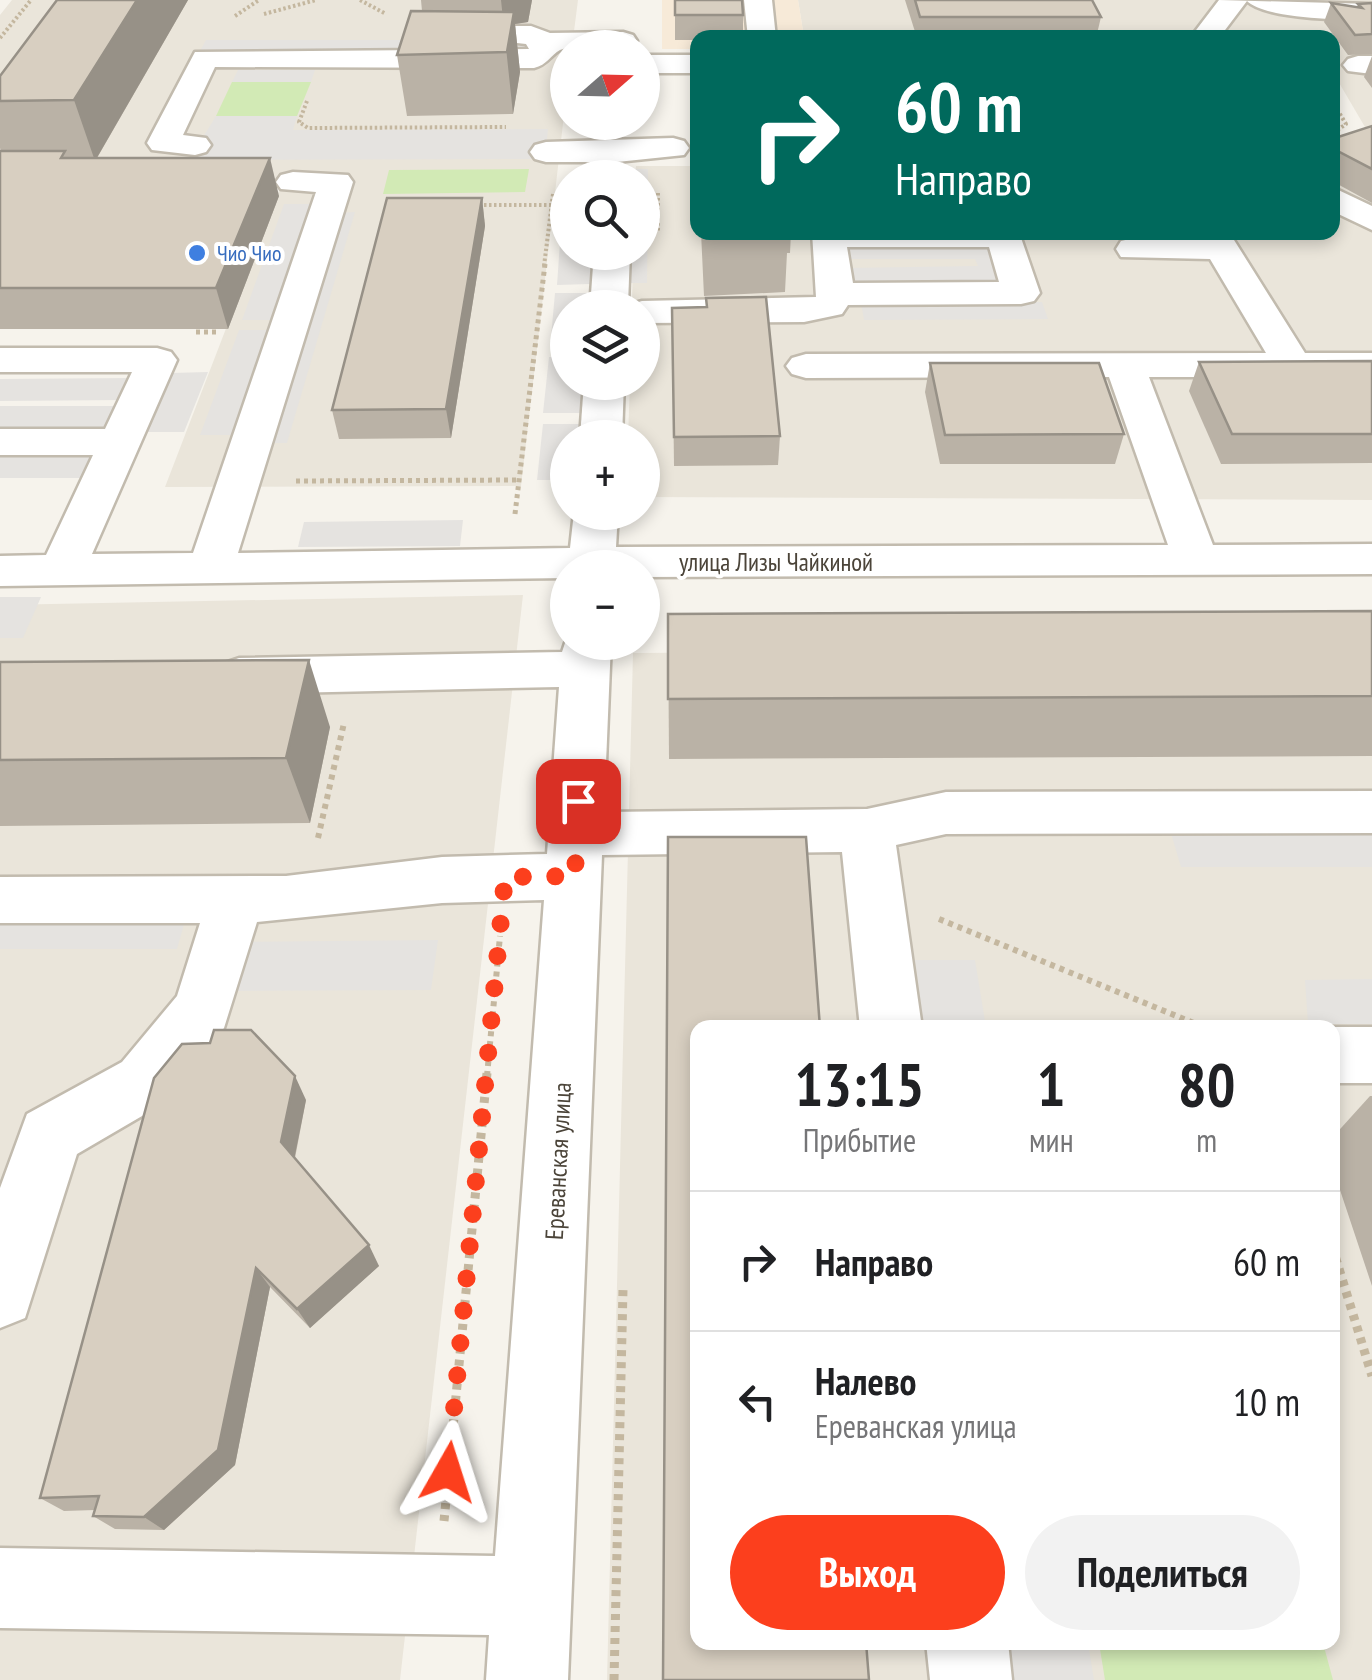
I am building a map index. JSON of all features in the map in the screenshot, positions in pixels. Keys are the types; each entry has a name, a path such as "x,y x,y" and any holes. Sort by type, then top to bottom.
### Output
{"street":[{"path":"758,0 761,30"},
{"path":"1210,30 1234,0"},
{"path":"1260,0 1372,12"},
{"path":"137,158 203,38 531,35 550,42"},
{"path":"195,145 163,143 205,58 534,59 542,53 545,42"},
{"path":"660,52 690,61"},
{"path":"546,152 673,148"},
{"path":"210,570 336,182 294,182"},
{"path":"1340,202 1372,220"},
{"path":"660,312 804,310 829,306 837,294 828,240"},
{"path":"837,294 1021,293 1005,240"},
{"path":"1134,249 1221,248 1294,367"},
{"path":"0,360 157,360 62,571"},
{"path":"806,366 1372,365"},
{"path":"1125,367 1196,560"},
{"path":"0,442 122,442"},
{"name":"улица Лизы Чайкиной","path":"660,565 1372,559"},
{"name":"улица Лизы Чайкиной","path":"0,571 550,566"},
{"path":"197,676 355,673 550,659"},
{"name":"Ереванская улица","path":"527,1680 587,660"},
{"path":"0,900 286,899 442,880 505,877 575,856 867,830 946,813 1372,812"},
{"path":"867,830 890,1020"},
{"path":"0,1293 50,1135 144,1082 203,1009 234,900"},
{"path":"1340,1055 1372,1055"},
{"path":"0,1588 532,1596"},
{"path":"968,1650 972,1680"}],"path":[{"path":"0,38 31,0"},
{"path":"456,205 550,204"},
{"path":"318,840 355,673"},
{"path":"437,1592 505,877"},
{"path":"874,892 1186,1020"},
{"path":"1340,1272 1372,1376"}],"shaded area":[{"path":"12,0 578,0 574,30 550,30 550,140 561,140 559,160 550,160 550,236 521,486 165,487 282,183 0,183 0,15"},
{"path":"662,0 798,0 803,30 690,30 690,49 662,49"},
{"path":"798,0 1372,0 1372,139 1340,84 1340,30 803,30"},
{"path":"206,40 529,40 527,51 200,51"},
{"path":"238,70 315,70 311,82 232,82"},
{"path":"216,116 297,116 293,130 548,129 545,159 189,160"},
{"path":"1372,139 1372,500 660,497 660,420 629,420 629,400 660,400 660,290 632,290 633,270 660,270 660,166 690,166 690,240 1340,240 1340,148"},
{"path":"284,204 316,204 277,320 242,320"},
{"path":"355,212 287,443 268,443 338,213"},
{"path":"993,242 1006,285 850,285 847,268 978,266 975,259 845,259 842,243"},
{"path":"558,270 591,270 590,284 557,285"},
{"path":"629,270 647,270 647,283 629,283"},
{"path":"1042,302 1048,319 864,320 861,303"},
{"path":"239,330 273,330 238,435 200,435"},
{"path":"550,357 550,400 582,400 581,413 543,413"},
{"path":"208,372 184,432 145,432 171,373"},
{"path":"132,378 122,400 0,401 0,379"},
{"path":"0,406 120,406 87,478 0,478"},
{"path":"543,424 550,424 550,480 537,480"},
{"path":"463,520 460,546 298,547 304,522"},
{"path":"523,595 400,1680 0,1680 0,605"},
{"path":"0,597 41,597 23,638 0,638"},
{"path":"1372,649 1372,1680 607,1680 633,660 660,660 660,653"},
{"path":"1170,830 1372,830 1372,867 1181,867"},
{"path":"0,914 187,914 177,949 0,949"},
{"path":"438,940 431,990 228,991 240,942"},
{"path":"915,960 975,960 985,1020 923,1020"},
{"path":"1372,979 1372,1024 1308,1020 1305,980"},
{"path":"1008,1650 1089,1650 1094,1680 1012,1680"}],"green space":[{"path":"232,82 311,82 297,116 216,116"},
{"path":"529,169 525,192 383,194 389,170"},
{"path":"1100,1650 1325,1650 1333,1680 1105,1680"}],"building":[{"path":"57,0 137,0 74,100 0,101 0,76"},
{"path":"675,0 742,0 743,15 675,15"},
{"path":"915,0 1092,0 1101,17 920,17"},
{"path":"1331,3 1362,8 1358,4 1372,3 1372,34 1355,35"},
{"path":"411,11 514,12 507,52 397,55"},
{"path":"1372,126 1372,169 1340,152 1340,136"},
{"path":"0,151 65,151 61,158 270,158 216,288 0,288"},
{"path":"387,198 482,198 446,409 332,410"},
{"path":"766,297 780,436 674,437 672,308 707,307 706,298"},
{"path":"1372,361 1372,434 1232,434 1199,362"},
{"path":"930,363 1099,363 1124,434 945,435"},
{"path":"1372,611 1372,696 668,699 668,614"},
{"path":"309,660 286,758 0,760 0,662"},
{"path":"668,837 806,837 819,1020 690,1020 690,1650 867,1650 869,1680 663,1680"},
{"path":"214,1030 251,1030 295,1076 281,1142 369,1245 297,1309 256,1268 218,1450 144,1517 93,1516 99,1496 40,1498 154,1078 182,1044 210,1043"}],"place":[{"name":"Чио Чио","path":"197,253"}],"route":[{"path":"448,1472 505,877 575,876 578,801"}]}
